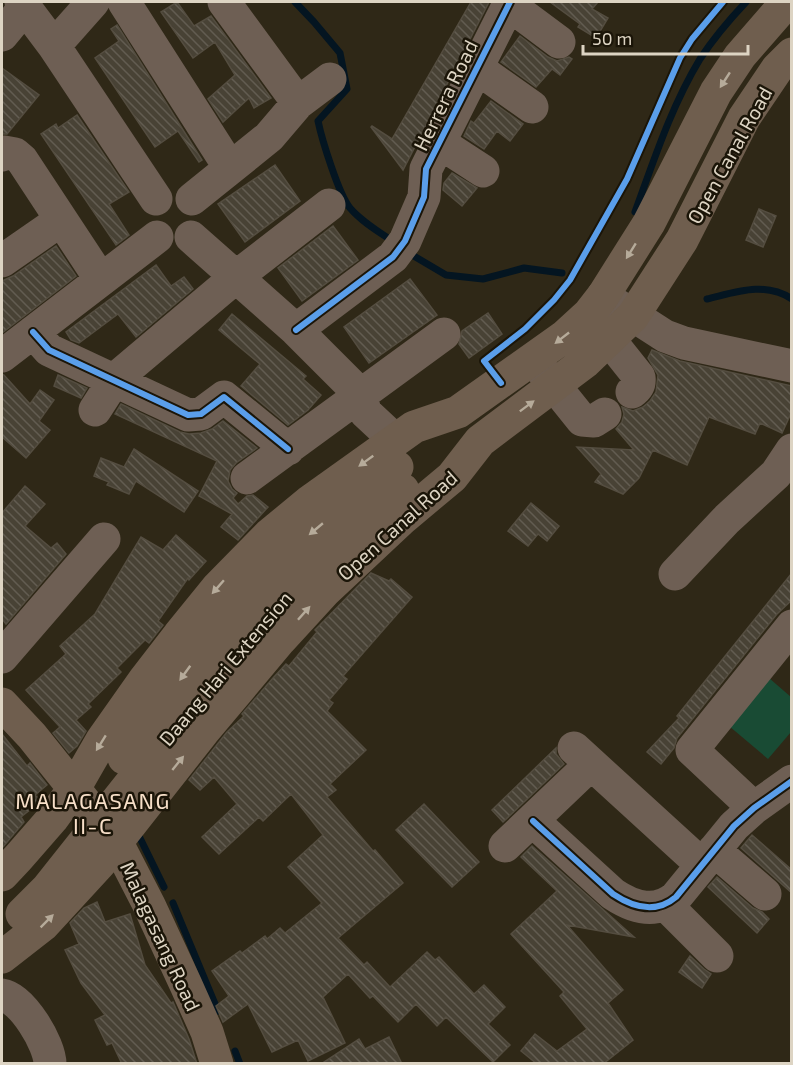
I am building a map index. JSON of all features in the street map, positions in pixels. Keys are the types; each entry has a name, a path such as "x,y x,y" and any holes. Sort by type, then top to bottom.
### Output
{"main road":[{"name":"Open Canal Road","path":"2,874 52,819 75,787 102,740 145,679 218,587 243,560 286,520 404,434 458,412 565,336 596,305 649,223 716,92 740,56 787,2"},
{"name":"Open Canal Road","path":"2,957 43,926 100,863 203,732 302,616 363,554 452,477 480,441 585,362 633,316 682,240 744,118 777,69 792,54"},
{"name":"Daang Hari Extension","path":"132,765 200,653 239,604 287,554 323,523 426,444 458,412"},
{"name":"Daang Hari Extension","path":"2,931 29,909 59,856 132,765 305,573 341,540 439,460 480,441"},
{"name":"Malagasang Road","path":"2,704 33,736 116,841 186,985 207,1032 217,1064"},
{"name":"Daang Hari Extension","path":"2,903 33,874 59,856"}],"street":[{"path":"54,46 93,2"},
{"path":"124,2 230,168"},
{"path":"224,2 298,103"},
{"path":"509,3 559,42"},
{"name":"Herrera Road","path":"296,330 399,249 424,197 426,169 509,3"},
{"path":"2,35 23,4 54,46 156,199"},
{"path":"477,68 532,107"},
{"path":"192,199 269,137 298,103 330,80"},
{"path":"440,143 483,171"},
{"path":"2,155 4,152 15,154 22,160 101,280"},
{"path":"178,192 192,199 199,214 196,230 191,237 185,241 170,243 157,237 148,223 151,206 156,199 162,195 178,192"},
{"path":"95,410 115,379 236,278 329,205"},
{"path":"2,261 61,220"},
{"path":"2,356 157,237"},
{"path":"191,237 296,330 361,395 383,399 404,434"},
{"path":"596,305 633,316 665,336 684,343 792,366"},
{"path":"596,305 609,340 639,376 638,387 632,392"},
{"path":"33,332 49,350 188,415 201,414 224,397 288,448"},
{"path":"247,478 444,334"},
{"path":"533,359 582,420 594,422 605,414"},
{"path":"675,574 727,519 776,474 792,450"},
{"path":"2,657 104,539"},
{"path":"532,821 613,894 625,902 653,908 666,905 676,897 734,826 779,796 692,750 781,662 792,626"},
{"path":"505,846 532,821 582,756 707,857 765,894"},
{"path":"666,905 717,956"},
{"path":"2,995 8,996 22,1008 46,1043 50,1064"}],"green space":[{"path":"769,678 791,697 791,732 768,759 729,726"}],"building":[{"path":"177,2 194,26 211,16 271,98 254,108 249,98 223,122 208,99 235,75 215,42 193,58 161,12"},
{"path":"471,2 489,2 403,170 371,127 392,139"},
{"path":"550,2 598,2 592,9 608,18 596,38 578,27 580,24"},
{"path":"117,25 202,160 199,162 178,131 155,147 95,58 119,41 111,29"},
{"path":"520,36 557,61 569,57 572,59 560,75 552,69 536,87 501,62"},
{"path":"2,68 39,95 7,134 2,134"},
{"path":"491,101 523,124 510,141 497,131 484,149 464,136 471,121 474,123"},
{"path":"77,115 129,192 109,204 129,235 116,245 41,134 56,124 58,128"},
{"path":"275,165 300,201 245,242 218,204"},
{"path":"452,173 477,188 462,206 443,190 444,183"},
{"path":"759,209 776,216 763,247 746,240"},
{"path":"333,226 358,260 302,301 278,268"},
{"path":"56,246 76,276 2,333 2,281"},
{"path":"156,265 171,286 184,277 193,289 136,337 118,314 79,343 71,340 66,332"},
{"path":"410,279 437,315 369,363 344,327"},
{"path":"488,313 502,334 469,358 459,344 462,331"},
{"path":"232,314 306,376 303,379 321,395 308,410 288,425 241,386 260,364 219,330"},
{"path":"652,350 680,361 792,386 792,411 782,433 760,423 755,434 709,417 687,465 653,450 639,478 623,494 595,482 601,474 577,447 634,450 616,429 622,422 624,414 622,407 633,411 643,407 656,392 658,375 648,358"},
{"path":"2,374 30,404 40,390 54,400 39,421 50,430 26,458 2,437"},
{"path":"58,375 87,388 81,398 54,386"},
{"path":"121,404 180,432 189,434 212,429 223,421 257,448 230,470 228,481 237,493 233,498 238,504 247,496 253,495 268,507 238,540 221,527 232,514 199,496 217,461 115,414"},
{"path":"134,449 198,491 184,512 136,481 129,494 107,485 109,482 94,476 101,458 124,467"},
{"path":"25,486 45,504 25,526 51,548 57,543 66,554 6,624 2,619 2,513"},
{"path":"531,503 559,526 547,541 538,534 528,546 508,531"},
{"path":"176,535 206,561 189,580 188,578 158,621 163,625 149,643 145,640 117,668 121,672 88,704 91,707 76,720 86,731 77,746 69,753 53,733 60,727 26,690 66,654 60,646 95,614 141,537 163,550"},
{"path":"371,573 389,581 391,579 412,597 343,676 347,679 329,700 333,703 327,711 366,750 330,784 336,790 327,797 403,883 338,938 364,965 367,962 390,987 427,952 435,960 439,957 474,994 484,985 505,1007 488,1024 510,1045 493,1062 446,1017 437,1026 416,1004 398,1022 373,996 370,998 348,974 323,997 345,1043 308,1061 298,1040 272,1052 248,1004 223,1022 216,1006 229,996 212,971 265,936 267,939 280,928 285,933 322,903 288,867 323,835 291,794 263,821 259,817 219,854 202,837 237,804 214,777 200,790 189,780 273,678 286,664 289,666 317,632 315,630"},
{"path":"792,573 792,600 777,614 677,738 674,748 661,764 647,752 679,718 677,716"},
{"path":"2,734 27,766 30,763 47,785 35,795 41,801 21,817 24,822 2,848"},
{"path":"556,748 556,754 564,764 503,822 492,810"},
{"path":"424,804 479,862 452,887 396,830"},
{"path":"752,835 792,870 792,893 741,848"},
{"path":"532,846 634,937 567,925 623,990 608,1003 633,1040 603,1064 537,1064 521,1051 535,1034 557,1051 587,1029 560,996 564,992 511,934 557,891 521,857"},
{"path":"717,877 769,919 757,933 708,887"},
{"path":"97,902 105,922 130,914 145,965 171,1003 173,1002 197,1064 122,1064 112,1043 107,1045 95,1020 105,1015 81,983 65,950 79,944 70,923 84,908"},
{"path":"690,956 711,974 702,988 679,972"},
{"path":"389,1037 402,1064 321,1064 359,1039 365,1049"}],"waterway":[{"path":"295,2 340,53 347,89 318,121 336,180 350,208 394,242"},
{"path":"635,212 664,134 690,77 710,44 746,2"},
{"path":"407,252 446,275 483,279 524,268 562,273"},
{"path":"707,299 740,291 761,289 771,290 792,299"},
{"path":"137,832 164,887"},
{"path":"173,903 218,1011"},
{"path":"235,1051 240,1064"}],"cycle path":[{"path":"296,330 393,257 405,241 424,197 426,169 510,2"},
{"path":"501,383 484,361 525,329 570,280 627,179 680,58 692,39 723,2"},
{"path":"33,332 49,350 188,415 201,414 224,397 288,449"},
{"path":"533,821 613,894 637,906 661,906 676,897 734,826 754,808 792,781"}],"district":[{"name":"MALAGASANG II-C","path":"93,812"}]}
